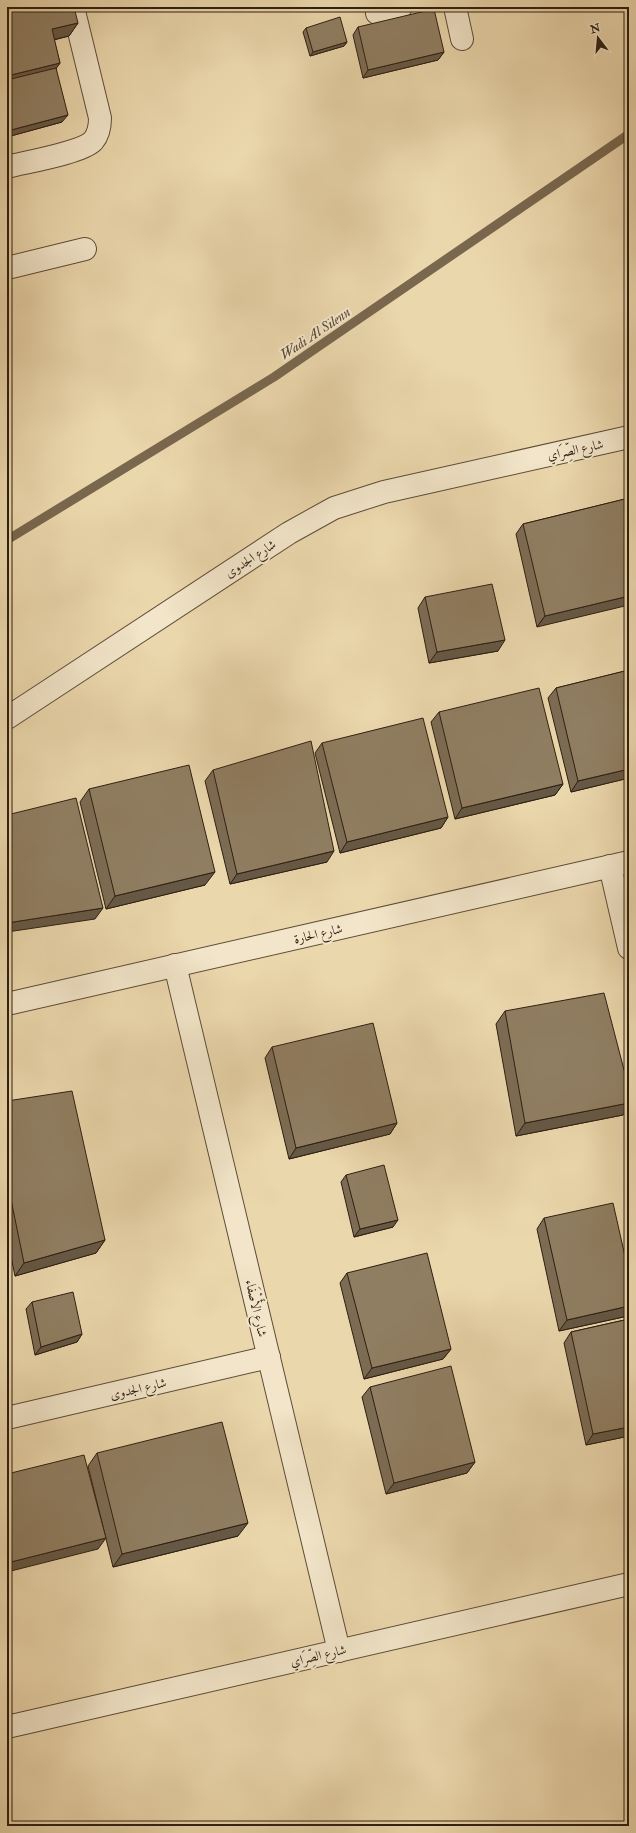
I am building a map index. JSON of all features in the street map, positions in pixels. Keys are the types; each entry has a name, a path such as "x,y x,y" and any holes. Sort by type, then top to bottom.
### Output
{"street":[{"path":"7,167 78,150 90,143 98,133 100,118 73,7"},
{"path":"377,13 401,7"},
{"path":"456,7 462,38"},
{"path":"7,268 85,249"},
{"name":"شارع الصِّرَاي","path":"521,461 629,437"},
{"name":"شارع الجدوى","path":"7,718 311,520 340,506 384,492 521,461"},
{"path":"619,864 629,948"},
{"name":"شارع الحارة","path":"7,1004 619,864"},
{"name":"شارع الأَصْفَاء","path":"176,965 339,1651"},
{"name":"شارع الجدوى","path":"7,1418 269,1358"},
{"name":"شارع الصِّرَاي","path":"7,1727 629,1584"}],"building":[{"path":"7,7 74,7 78,23 52,29 60,63 7,76"},
{"path":"434,9 444,52 368,70 358,27"},
{"path":"340,17 347,42 313,52 306,28"},
{"path":"56,68 68,115 11,130 7,118 7,80"},
{"path":"629,498 629,596 545,616 523,524"},
{"path":"492,584 505,640 437,652 425,597"},
{"path":"629,670 629,769 578,781 556,688"},
{"path":"539,688 563,784 462,808 439,712"},
{"path":"423,718 448,817 347,842 322,743"},
{"path":"311,741 334,851 237,874 213,770"},
{"path":"189,765 215,872 115,896 89,789"},
{"path":"76,798 103,908 7,923 7,815"},
{"path":"604,993 629,1089 629,1103 525,1123 505,1011"},
{"path":"373,1023 397,1123 296,1148 272,1047"},
{"path":"72,1091 105,1240 24,1263 7,1180 7,1101"},
{"path":"384,1165 398,1220 360,1229 346,1175"},
{"path":"613,1203 629,1274 629,1306 567,1320 544,1218"},
{"path":"427,1253 451,1349 372,1368 347,1273"},
{"path":"73,1292 82,1334 41,1347 32,1302"},
{"path":"629,1319 629,1427 593,1434 571,1332"},
{"path":"451,1366 475,1462 394,1483 370,1387"},
{"path":"222,1422 248,1523 122,1554 97,1453"},
{"path":"84,1455 106,1538 7,1563 7,1474"}],"waterway":[{"name":"Wadi Al Silenn","path":"7,540 274,377 629,134"}]}
